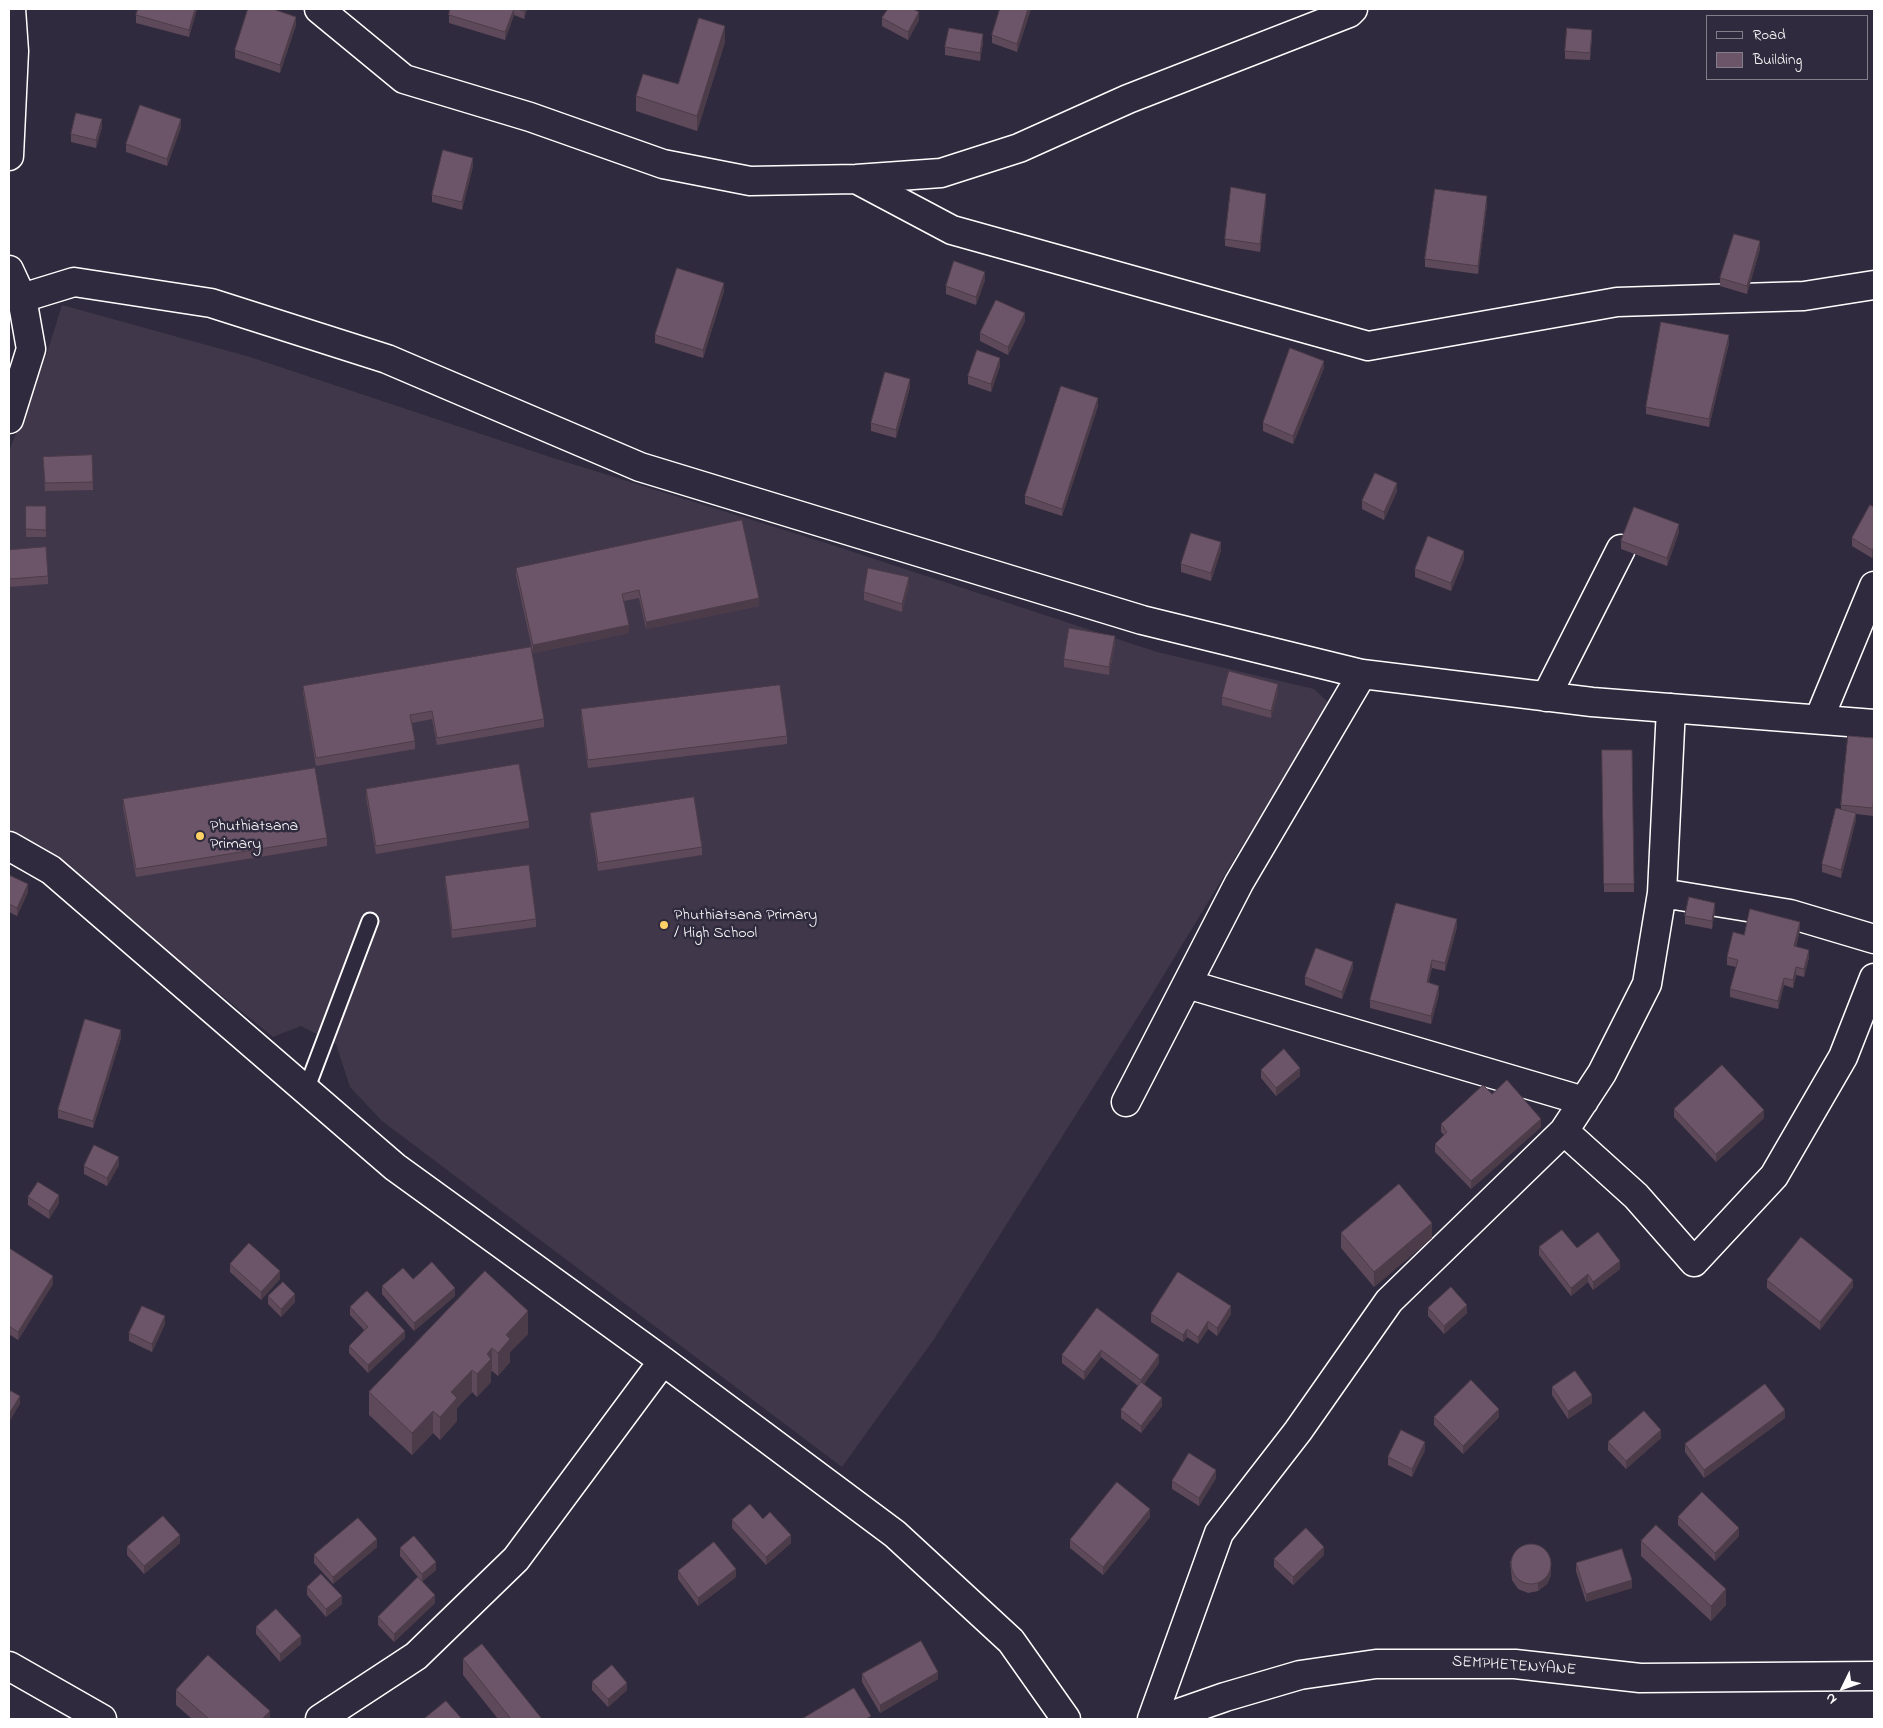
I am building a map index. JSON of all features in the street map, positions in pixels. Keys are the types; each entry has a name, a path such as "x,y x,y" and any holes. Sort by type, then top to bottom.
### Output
{"street":[{"path":"9,156 14,51 11,9"},
{"path":"319,9 404,79 530,117 663,164 750,181 856,179 941,173 1019,148 1128,99 1349,14 1353,9"},
{"path":"856,179 952,230 1368,346 1617,302 1804,296 1874,285"},
{"path":"9,270 22,298 20,346 9,419"},
{"path":"22,298 74,282 211,303 387,359 640,467 1142,620 1362,674 1546,697 1874,724"},
{"path":"1546,697 1621,549"},
{"path":"1819,719 1874,586"},
{"path":"1126,1102 1239,883 1362,674"},
{"path":"1152,1719 1219,1533 1298,1431 1389,1301 1564,1130 1602,1072 1647,984 1662,893 1671,708"},
{"path":"9,846 51,870 395,1167 663,1361 896,1534 1011,1641 1066,1719"},
{"path":"1662,893 1790,914 1874,940"},
{"path":"1564,1130 1636,1196 1694,1262 1774,1176 1843,1057 1874,978"},
{"path":"1187,984 1584,1101"},
{"path":"320,1719 416,1656 516,1559 663,1361"},
{"name":"SEMPHETENYANE","path":"1162,1719 1225,1697 1300,1675 1376,1664 1515,1664 1640,1678 1874,1676"},
{"path":"9,1666 102,1719"}],"lane":[{"path":"306,1090 370,921"}],"shaded area":[{"name":"Phuthiatsana Primary / High School","path":"62,305 250,357 550,457 826,543 1157,652 1314,689 1329,703 1151,996 934,1339 842,1467 382,1121 350,1087 336,1044 301,1026 273,1037 47,854 9,831 9,451 47,353"}],"building":[{"path":"138,9 195,9 189,30 136,15"},
{"path":"248,9 273,9 296,17 280,65 235,50"},
{"path":"450,9 514,9 505,32 449,15"},
{"path":"888,9 913,9 919,12 908,32 882,18"},
{"path":"1000,9 1028,9 1017,44 992,35"},
{"path":"699,18 725,26 697,116 636,96 643,74 678,84"},
{"path":"949,28 983,34 980,53 945,47"},
{"path":"1567,28 1592,30 1590,53 1565,51"},
{"path":"140,105 181,119 167,159 126,144"},
{"path":"76,113 102,119 96,140 71,134"},
{"path":"443,150 473,158 462,202 432,195"},
{"path":"1231,187 1266,194 1260,244 1225,239"},
{"path":"1435,189 1487,196 1478,266 1425,259"},
{"path":"1734,234 1760,241 1747,286 1720,278"},
{"path":"954,261 985,272 976,297 946,286"},
{"path":"677,268 724,283 703,350 655,335"},
{"path":"996,300 1025,313 1008,347 980,333"},
{"path":"1661,322 1729,335 1709,419 1646,407"},
{"path":"1290,348 1324,361 1293,436 1263,423"},
{"path":"977,350 1000,358 991,384 968,376"},
{"path":"885,372 910,379 896,430 871,423"},
{"path":"1061,386 1098,398 1062,509 1025,496"},
{"path":"92,455 93,482 45,483 43,457"},
{"path":"1375,473 1397,483 1384,512 1362,501"},
{"path":"1870,505 1874,507 1874,547 1872,550 1852,538"},
{"path":"26,506 46,506 46,530 26,529"},
{"path":"1634,507 1679,524 1667,558 1621,541"},
{"path":"742,520 759,598 646,622 639,590 622,594 629,625 533,645 516,568"},
{"path":"1191,533 1221,542 1211,573 1181,564"},
{"path":"1428,536 1464,551 1451,583 1415,569"},
{"path":"46,547 48,576 9,579 9,550"},
{"path":"868,568 909,577 902,604 864,592"},
{"path":"1069,628 1115,636 1109,667 1064,659"},
{"path":"531,647 544,719 437,738 432,711 410,715 415,741 316,758 303,686"},
{"path":"1229,671 1278,684 1271,711 1222,697"},
{"path":"780,685 787,736 588,760 581,709"},
{"path":"1848,736 1874,738 1873,808 1841,805"},
{"path":"1602,750 1632,750 1634,884 1604,884"},
{"path":"519,764 529,821 376,846 366,789"},
{"path":"315,768 327,838 136,869 123,799"},
{"path":"694,797 702,847 598,863 590,813"},
{"path":"1836,808 1856,813 1841,870 1822,864"},
{"path":"529,865 536,919 452,930 445,876"},
{"path":"9,875 28,884 17,908 9,904"},
{"path":"1689,897 1715,903 1712,921 1685,916"},
{"path":"1396,903 1457,919 1445,963 1432,960 1427,982 1439,986 1431,1016 1370,1000"},
{"path":"1750,909 1800,922 1794,946 1809,950 1804,969 1796,967 1793,980 1784,978 1778,1001 1730,989 1738,960 1727,957 1733,932 1744,935"},
{"path":"1316,948 1353,962 1342,992 1305,977"},
{"path":"85,1019 121,1030 93,1121 58,1110"},
{"path":"1284,1049 1300,1068 1276,1088 1261,1070"},
{"path":"1722,1065 1764,1110 1716,1154 1674,1109"},
{"path":"1507,1080 1541,1119 1471,1181 1435,1144 1447,1132 1441,1124 1483,1085 1492,1094"},
{"path":"94,1145 119,1157 107,1178 84,1166"},
{"path":"38,1182 59,1195 49,1211 28,1197"},
{"path":"1399,1184 1432,1223 1374,1272 1341,1233"},
{"path":"1562,1230 1577,1248 1598,1232 1620,1261 1593,1282 1588,1274 1571,1288 1539,1247"},
{"path":"1801,1237 1853,1280 1820,1322 1767,1280"},
{"path":"249,1243 280,1271 261,1292 230,1264"},
{"path":"9,1248 53,1276 18,1332 9,1326"},
{"path":"432,1262 455,1288 414,1323 382,1286 403,1268 413,1279"},
{"path":"485,1271 528,1311 506,1335 510,1339 498,1353 492,1348 487,1354 491,1359 477,1374 472,1370 451,1392 457,1398 440,1417 433,1411 412,1433 369,1392"},
{"path":"1178,1272 1231,1306 1217,1328 1208,1321 1198,1337 1187,1329 1183,1335 1151,1314"},
{"path":"283,1282 295,1294 281,1309 268,1296"},
{"path":"1451,1287 1467,1305 1444,1326 1428,1308"},
{"path":"367,1291 405,1331 368,1365 349,1346 368,1327 350,1307"},
{"path":"142,1306 165,1316 152,1344 129,1333"},
{"path":"1097,1308 1159,1355 1141,1380 1101,1350 1084,1372 1062,1355"},
{"path":"1575,1371 1592,1395 1568,1411 1552,1387"},
{"path":"1471,1380 1499,1409 1463,1446 1434,1417"},
{"path":"1141,1382 1162,1398 1141,1426 1121,1410"},
{"path":"1765,1384 1785,1410 1704,1470 1685,1444"},
{"path":"9,1390 20,1396 9,1414"},
{"path":"1644,1411 1661,1430 1626,1461 1608,1442"},
{"path":"1401,1430 1425,1442 1412,1469 1388,1457"},
{"path":"1189,1453 1216,1470 1199,1498 1172,1481"},
{"path":"1117,1482 1150,1509 1103,1567 1070,1540"},
{"path":"1702,1492 1739,1528 1715,1553 1678,1517"},
{"path":"750,1504 763,1519 770,1512 791,1535 766,1557 732,1520"},
{"path":"163,1516 180,1535 144,1566 127,1547"},
{"path":"358,1518 377,1539 333,1577 314,1555"},
{"path":"1656,1525 1726,1589 1711,1606 1641,1541"},
{"path":"1306,1528 1324,1547 1293,1577 1274,1559"},
{"path":"414,1536 436,1562 422,1574 400,1548"},
{"path":"714,1542 736,1569 698,1598 678,1571"},
{"path":"1535,1544 1542,1547 1548,1553 1551,1564 1550,1572 1542,1581 1535,1584 1527,1584 1520,1581 1512,1572 1511,1560 1514,1553 1523,1545"},
{"path":"1622,1549 1632,1580 1586,1594 1576,1563"},
{"path":"321,1574 342,1596 326,1609 307,1587"},
{"path":"418,1577 435,1595 394,1634 378,1617"},
{"path":"276,1609 301,1636 280,1654 256,1627"},
{"path":"921,1641 938,1672 880,1705 862,1674"},
{"path":"482,1644 542,1719 511,1719 463,1659"},
{"path":"208,1655 270,1711 262,1719 209,1719 176,1690"},
{"path":"612,1665 627,1683 608,1699 592,1682"},
{"path":"854,1688 871,1716 866,1719 802,1719"},
{"path":"446,1701 462,1719 424,1719"}],"place":[{"name":"Phuthiatsana Primary","path":"200,836"},
{"name":"Phuthiatsana Primary / High School","path":"664,925"}]}
